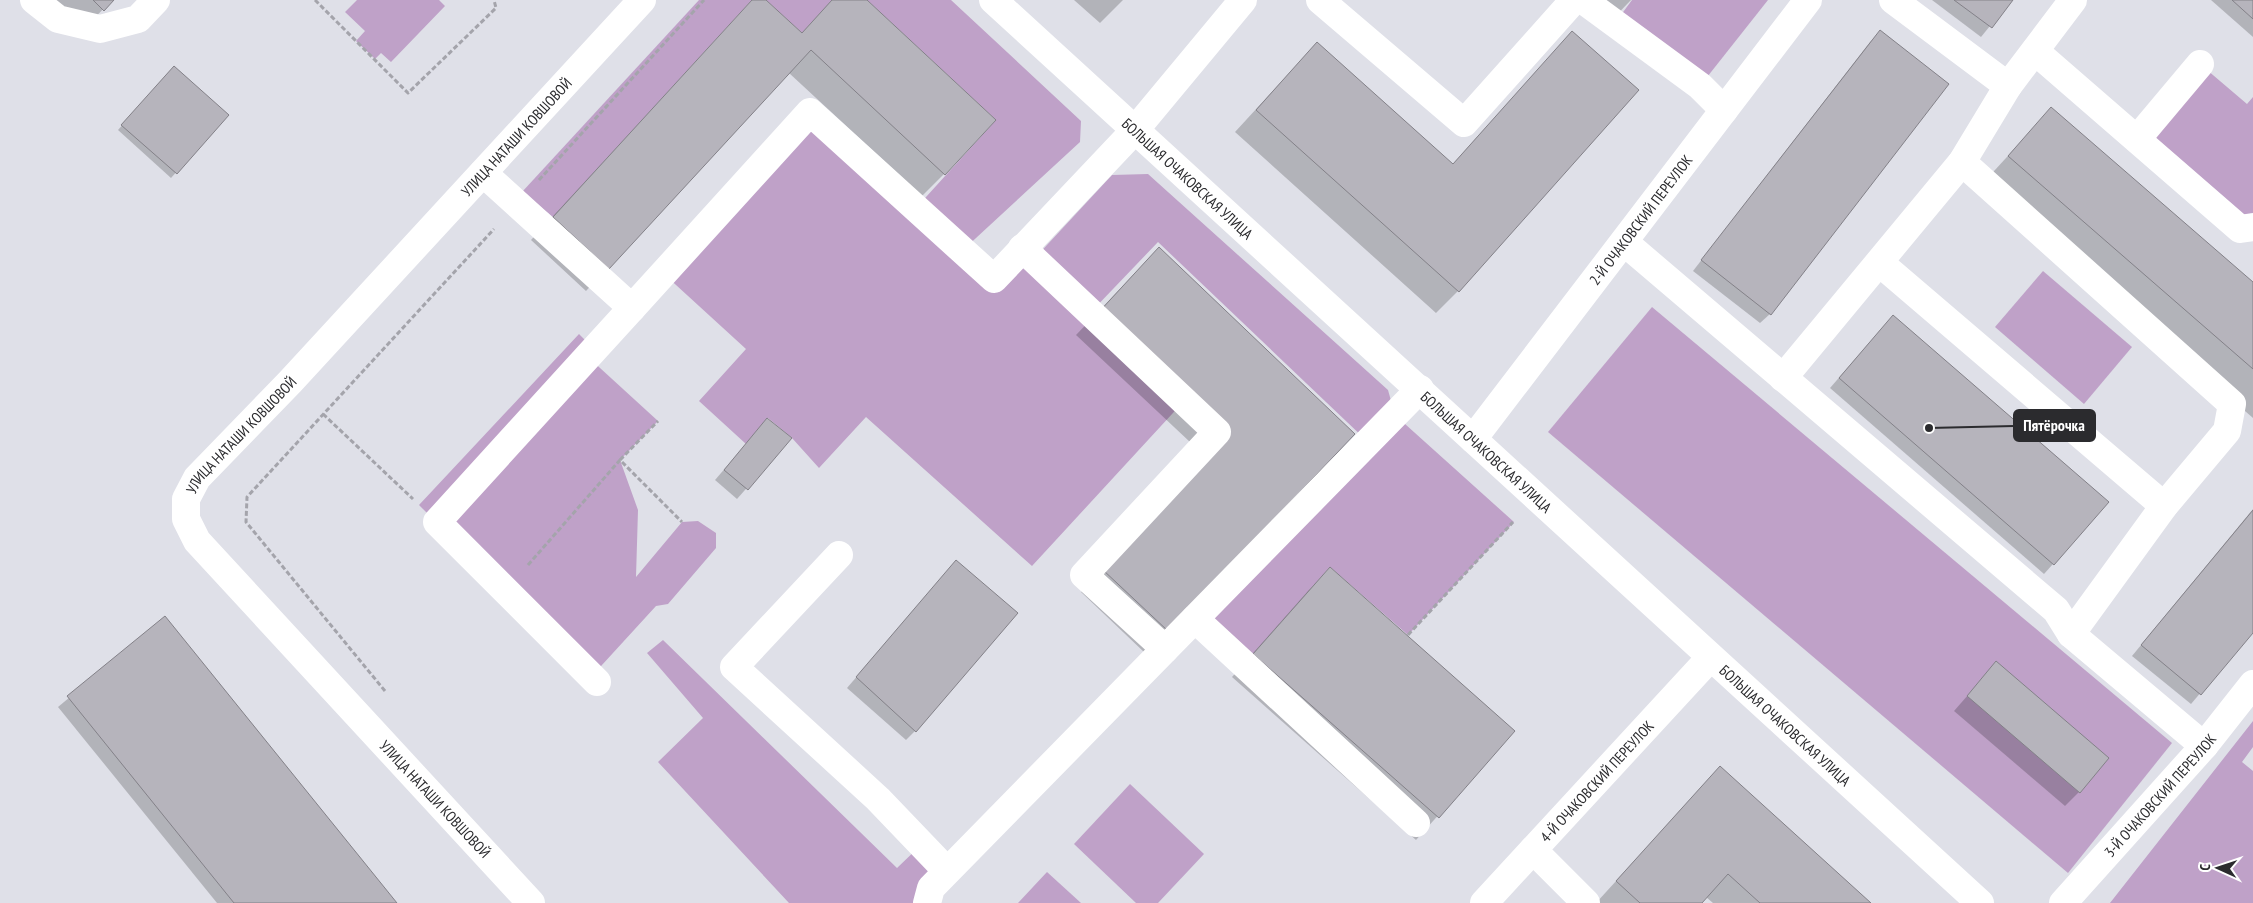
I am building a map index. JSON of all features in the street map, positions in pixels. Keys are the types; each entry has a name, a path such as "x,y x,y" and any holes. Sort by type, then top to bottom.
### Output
{"street":[{"path":"34,0 58,18 100,28 138,19 156,0"},
{"name":"УЛИЦА НАТАШИ КОВШОВОЙ","path":"531,903 197,541 186,519 186,499 197,478 290,382 642,0"},
{"name":"БОЛЬШАЯ ОЧАКОВСКАЯ УЛИЦА","path":"992,0 1980,903"},
{"path":"597,682 437,522 810,112 994,279 1135,130 1244,0"},
{"path":"1320,0 1464,123 1574,0"},
{"path":"1584,0 1700,86 1724,110"},
{"name":"2-Й ОЧАКОВСКИЙ ПЕРЕУЛОК","path":"1473,439 1808,0"},
{"path":"1893,0 2008,86"},
{"path":"1783,378 1962,162 2008,86 2073,0"},
{"path":"2034,51 2240,229 2253,227"},
{"path":"2138,139 2200,64"},
{"path":"1962,162 2232,404 2227,431 2164,506 2071,634"},
{"path":"483,173 632,308"},
{"path":"1624,242 2056,610 2071,634 2204,746"},
{"path":"1022,248 1217,432 1084,574 1165,649"},
{"path":"1880,263 2164,506"},
{"path":"927,903 931,888 1420,390"},
{"path":"839,555 734,667 878,799 948,871"},
{"path":"1195,619 1416,823"},
{"name":"4-Й ОЧАКОВСКИЙ ПЕРЕУЛОК","path":"1484,903 1710,658"},
{"name":"3-Й ОЧАКОВСКИЙ ПЕРЕУЛОК","path":"2064,903 2204,746 2253,684"},
{"path":"1533,850 1586,903"}],"path":[{"path":"315,0 408,93 496,8 494,0"},
{"path":"388,696 246,522 247,498 704,0"},
{"path":"323,414 437,522"},
{"path":"505,591 620,460 658,421"},
{"path":"620,460 682,522"},
{"path":"1408,635 1536,498"}],"shaded area":[{"path":"357,0 439,0 445,6 391,62 381,53 375,59 356,41 365,31 345,12"},
{"path":"699,0 752,0 553,217 522,192"},
{"path":"766,0 832,0 802,33"},
{"path":"867,0 951,0 1081,121 1080,142 963,250 994,279 1034,259 1112,175 1148,174 1388,390 1395,415 1514,522 1408,635 1330,567 1253,654 1195,619 1368,442 1158,242 1091,312 1184,401 1032,566 866,417 819,468 792,438 768,418 746,444 699,401 746,349 664,274 810,112 916,208 996,120"},
{"path":"1632,0 1768,0 1700,86 1615,23"},
{"path":"2200,64 2247,104 2253,97 2253,227 2137,139"},
{"path":"2043,271 2132,347 2084,404 1995,327"},
{"path":"1652,307 2172,743 2068,873 1548,432"},
{"path":"579,334 594,349 588,357 658,421 620,460 638,510 636,577 682,522 698,521 716,533 716,548 668,604 656,606 591,677 419,505"},
{"path":"663,640 897,868 922,844 947,871 915,903 789,903 658,762 703,718 647,653"},
{"path":"2253,721 2253,747 2242,762 2253,771 2253,903 2110,903"},
{"path":"1130,784 1204,854 1158,903 1136,903 1074,844"},
{"path":"1047,872 1081,903 1018,903"}],"building":[{"path":"93,0 114,0 104,11"},
{"path":"752,0 766,0 802,33 832,0 867,0 996,120 945,175 811,50 609,269 553,217"},
{"path":"1954,0 2013,0 1992,28"},
{"path":"2232,0 2253,0 2253,19"},
{"path":"1880,30 1949,84 1771,315 1701,260"},
{"path":"1572,31 1639,90 1459,292 1256,110 1317,42 1453,164"},
{"path":"174,66 229,115 177,174 121,125"},
{"path":"2051,107 2253,282 2253,369 2008,156"},
{"path":"1159,247 1355,434 1168,631 1102,569 1228,436 1098,313"},
{"path":"1893,315 2109,502 2054,565 1839,378"},
{"path":"767,418 792,438 748,490 724,470"},
{"path":"2253,510 2253,633 2201,695 2141,645"},
{"path":"956,560 1018,613 916,732 856,677"},
{"path":"1330,567 1515,731 1439,818 1253,654"},
{"path":"165,616 397,903 234,903 67,696"},
{"path":"1996,661 2109,758 2080,793 1967,696"},
{"path":"1720,766 1871,903 1760,903 1728,874 1702,903 1640,903 1616,881"}],"place":[{"name":"Пятёрочка","path":"1929,428"}]}
